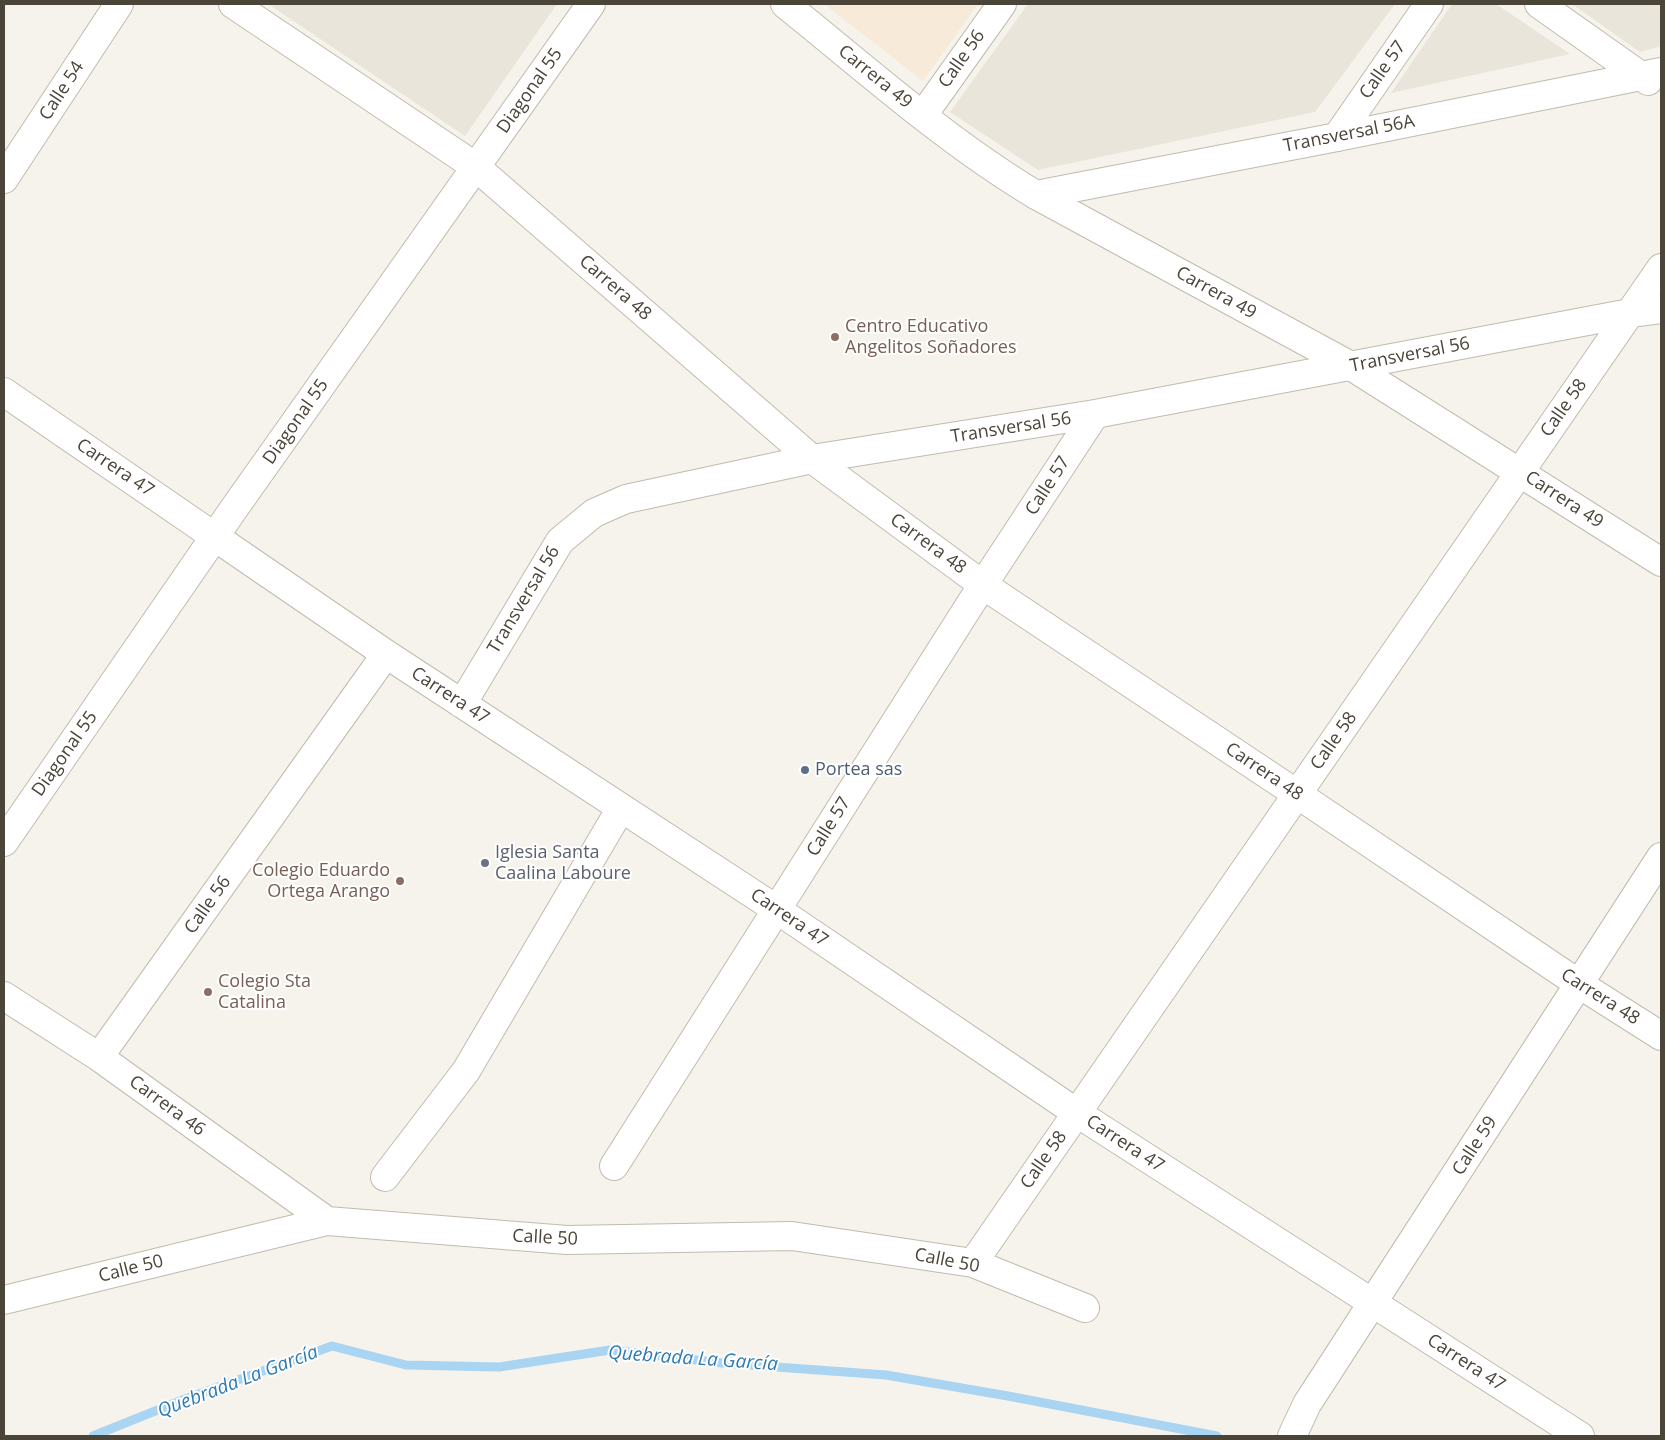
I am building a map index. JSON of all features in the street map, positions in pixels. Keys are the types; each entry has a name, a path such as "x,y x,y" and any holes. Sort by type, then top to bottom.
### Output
{"street":[{"name":"Calle 54","path":"4,179 119,4"},
{"name":"Carrera 48","path":"233,4 476,167 812,459 984,585 1579,984 1661,1036"},
{"name":"Diagonal 55","path":"4,842 215,537 591,4"},
{"name":"Carrera 49","path":"785,4 922,115 1008,178 1351,366 1661,562"},
{"name":"Calle 56","path":"922,115 1002,4"},
{"name":"Calle 57","path":"1336,137 1429,4"},
{"path":"1539,4 1654,79"},
{"name":"Transversal 56A","path":"1036,195 1336,137 1654,79"},
{"name":"Calle 58","path":"973,1263 1661,268"},
{"name":"Transversal 56","path":"462,704 560,541 594,512 626,499 812,459 1095,414 1630,313 1661,309"},
{"name":"Carrera 47","path":"4,392 386,654 776,909 1077,1113 1580,1436"},
{"name":"Calle 57","path":"614,1166 776,909 1095,414"},
{"name":"Calle 56","path":"99,1057 386,654"},
{"path":"385,1177 466,1071 621,808"},
{"name":"Calle 59","path":"1293,1433 1306,1404 1661,857"},
{"name":"Carrera 46","path":"4,996 99,1057 327,1221"},
{"name":"Calle 50","path":"4,1300 327,1221 567,1240 792,1236 973,1263 1085,1308"}],"shaded area":[{"path":"268,4 557,4 465,136"},
{"path":"824,4 978,4 923,81"},
{"path":"1028,4 1395,4 1315,112 1038,170 950,112"},
{"path":"1452,4 1496,4 1570,54 1391,93"},
{"path":"1572,4 1661,4 1661,46 1640,52"}],"waterway":[{"name":"Quebrada La García","path":"93,1436 185,1399 332,1346 406,1365 499,1367 610,1350 722,1363 886,1375 1217,1436"}],"place":[{"name":"Centro Educativo Angelitos Soñadores","path":"835,337"},
{"name":"Portea sas","path":"805,770"},
{"name":"Iglesia Santa Caalina Laboure","path":"485,863"},
{"name":"Colegio Eduardo Ortega Arango","path":"400,881"},
{"name":"Colegio Sta Catalina","path":"208,992"}]}
